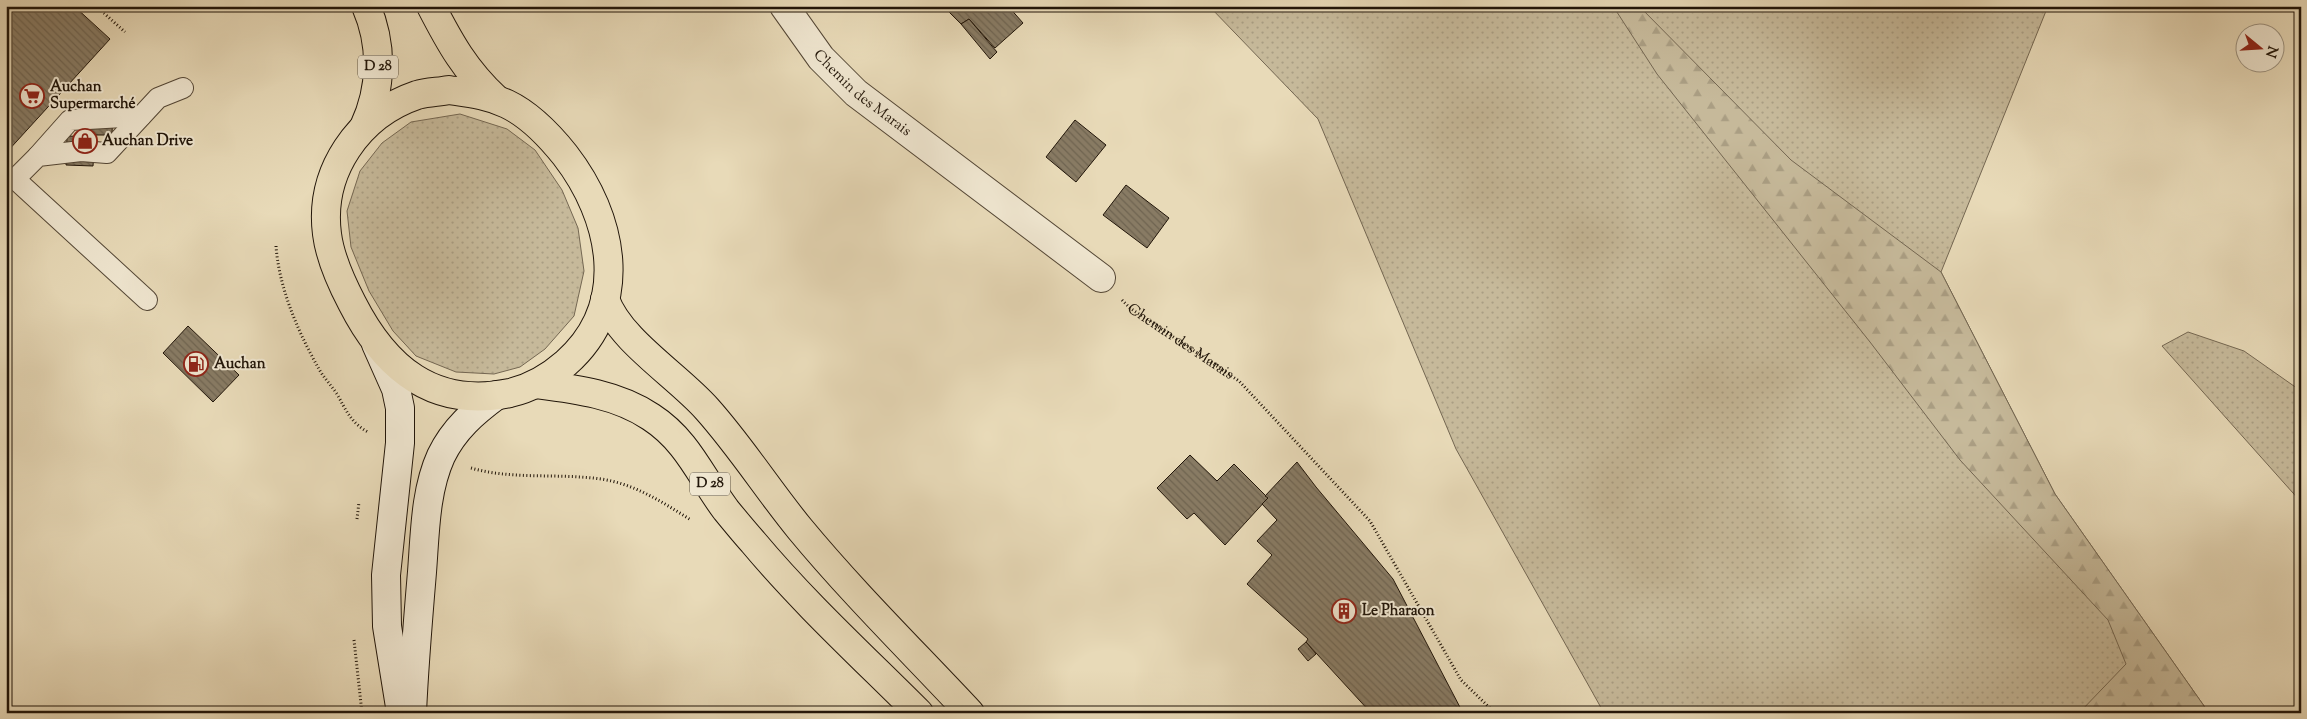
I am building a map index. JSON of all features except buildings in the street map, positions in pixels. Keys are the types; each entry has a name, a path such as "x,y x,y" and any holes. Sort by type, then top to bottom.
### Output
{"main road":[{"name":"D 28","path":"364,127 375,99 378,63 376,39 366,6"},
{"path":"431,6 455,53 469,72 497,100"},
{"name":"Chemin des Marais","path":"784,6 821,58 856,93 1101,278"},
{"path":"374,341 383,353 400,369 420,382 442,391 466,396 498,395 536,384 556,372 574,356 589,337 605,299 609,269 608,245 598,214 584,183 556,143 533,120 497,100 478,94 449,90 418,95 391,106 364,127 346,147 333,175 326,204 327,235 335,264 396,389 400,408 400,443 386,575 387,626 401,713"},
{"name":"D 28","path":"605,299 609,310 622,328 707,409 800,529 852,588 970,713"},
{"name":"D 28","path":"536,384 604,396 651,417 673,436 696,461 726,509 755,544 848,643 919,713"},
{"path":"412,713 416,627 427,518 434,479 441,456 466,419 498,395"}],"lane":[{"path":"38,156 81,151 107,153 158,98 183,88"},
{"path":"141,116 70,120 15,179 147,300"}],"path":[{"path":"96,6 124,32"},
{"path":"276,246 278,268 291,308 320,369 338,395 347,414 367,432"},
{"name":"Chemin des Marais","path":"1101,278 1130,308 1239,381 1370,520 1461,680 1495,713"},
{"path":"462,465 480,471 508,474 601,479 637,488 692,520 698,527"},
{"path":"354,645 362,713"}],"green space":[{"path":"1209,6 2048,6 1941,272 2055,494 2209,713 1604,713 1456,449 1318,119"},
{"path":"1613,6 1639,6 1791,160 1941,272 2055,494 2209,713 2079,713 2126,664 2108,620 1960,460 1870,342 1657,74"},
{"path":"460,114 507,129 535,150 562,190 578,228 584,271 574,316 545,349 520,367 494,374 456,372 416,356 393,331 369,291 351,247 347,211 360,171 382,143 411,122"},
{"path":"2188,332 2244,351 2301,391 2301,502 2162,346"}],"place":[{"name":"Auchan Supermarché","path":"32,96"},
{"name":"Auchan Drive","path":"85,141"},
{"name":"Auchan","path":"196,364"},
{"name":"Le Pharaon","path":"1344,611"}]}
